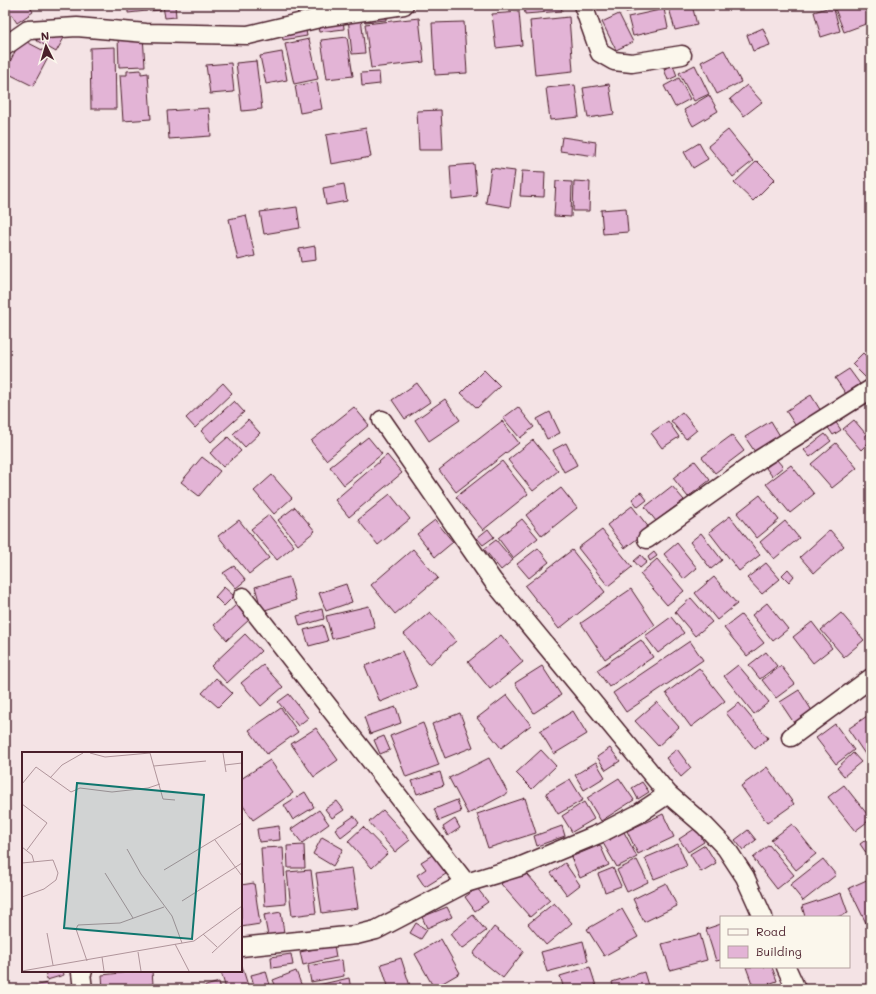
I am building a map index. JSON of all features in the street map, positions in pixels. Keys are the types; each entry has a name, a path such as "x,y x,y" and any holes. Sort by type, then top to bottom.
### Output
{"street":[{"path":"5,46 28,30 77,28 146,33 248,35 324,17 404,5"},
{"path":"583,5 600,53 614,61 632,62 682,56"},
{"path":"647,539 760,459 871,389"},
{"path":"382,420 493,581 668,794 705,826 726,848 744,877 763,916"},
{"path":"243,597 466,883"},
{"path":"791,737 871,678"},
{"path":"242,947 356,935 376,930 466,883 519,867 601,833 638,814 668,794"},
{"path":"786,968 796,989"},
{"path":"82,972 83,989"}],"building":[{"path":"5,5 29,5 33,12 17,23"},
{"path":"128,5 146,5 147,11 128,13"},
{"path":"148,5 160,5 161,10 149,11"},
{"path":"175,5 176,17 165,18 163,6"},
{"path":"524,5 561,5 562,11 525,14"},
{"path":"624,5 658,5 626,12"},
{"path":"681,5 692,5 697,25 675,30 669,8"},
{"path":"871,5 869,8 871,22 844,32 834,6"},
{"path":"833,6 840,31 821,37 814,12"},
{"path":"664,9 668,28 633,36 628,17"},
{"path":"386,11 386,20 365,22 364,13"},
{"path":"519,12 522,45 496,48 492,14"},
{"path":"619,14 633,42 616,50 602,22"},
{"path":"361,17 365,53 352,54 348,18"},
{"path":"569,17 573,71 535,75 530,21"},
{"path":"343,18 344,29 319,32 317,21"},
{"path":"419,18 424,62 371,68 365,24"},
{"path":"464,22 467,73 435,75 432,23"},
{"path":"305,25 307,36 283,40 281,29"},
{"path":"763,28 770,45 753,51 747,35"},
{"path":"34,35 65,36 56,52 34,39"},
{"path":"143,36 145,66 119,67 118,37"},
{"path":"347,37 353,76 327,79 321,40"},
{"path":"21,39 50,54 33,86 5,72"},
{"path":"309,39 318,79 294,84 285,44"},
{"path":"115,47 116,109 91,109 90,48"},
{"path":"724,50 741,82 717,94 701,62"},
{"path":"282,52 287,80 266,84 260,56"},
{"path":"256,61 262,109 242,111 236,63"},
{"path":"231,63 234,92 210,94 206,65"},
{"path":"673,65 677,76 668,80 664,69"},
{"path":"695,65 709,94 694,101 679,73"},
{"path":"141,70 141,74 148,73 151,119 123,121 120,75 127,75 127,71"},
{"path":"379,72 380,84 362,86 361,73"},
{"path":"679,78 690,99 675,107 664,86"},
{"path":"317,82 322,109 300,113 295,86"},
{"path":"609,84 614,114 588,118 583,88"},
{"path":"575,85 579,117 550,120 546,88"},
{"path":"747,85 762,102 744,116 730,99"},
{"path":"709,95 718,111 693,126 684,110"},
{"path":"209,108 211,136 169,139 167,111"},
{"path":"441,110 443,150 419,150 417,111"},
{"path":"366,128 371,157 331,164 326,135"},
{"path":"728,130 753,161 733,177 708,146"},
{"path":"562,137 596,142 595,156 560,151"},
{"path":"699,143 708,159 693,168 684,152"},
{"path":"757,161 775,179 753,201 734,183"},
{"path":"474,164 477,196 452,199 450,166"},
{"path":"491,168 515,171 510,207 486,203"},
{"path":"522,171 545,172 544,197 520,196"},
{"path":"556,181 572,182 571,217 554,216"},
{"path":"574,181 590,182 589,211 573,211"},
{"path":"344,184 347,201 326,205 323,188"},
{"path":"297,207 300,228 264,234 260,212"},
{"path":"626,208 628,232 603,234 601,210"},
{"path":"246,215 255,256 238,260 229,219"},
{"path":"315,246 316,260 301,262 299,249"},
{"path":"863,353 871,361 871,383 852,364"},
{"path":"849,369 860,384 846,394 835,378"},
{"path":"484,370 500,386 477,408 461,393"},
{"path":"223,383 232,393 195,428 186,418"},
{"path":"417,383 430,402 405,419 392,400"},
{"path":"811,395 824,416 799,431 786,411"},
{"path":"445,399 460,420 429,441 415,420"},
{"path":"234,401 244,412 211,442 201,431"},
{"path":"354,407 369,425 326,460 311,441"},
{"path":"518,407 534,427 520,438 503,418"},
{"path":"550,412 560,433 547,439 537,419"},
{"path":"682,412 697,430 686,439 671,421"},
{"path":"248,420 260,433 245,447 233,434"},
{"path":"854,420 871,440 861,450 843,429"},
{"path":"502,421 519,443 456,492 439,470"},
{"path":"668,421 679,437 662,448 651,433"},
{"path":"771,421 780,436 755,452 745,437"},
{"path":"835,421 841,430 833,435 827,426"},
{"path":"825,434 831,441 810,457 804,450"},
{"path":"732,435 744,451 715,473 702,457"},
{"path":"228,437 241,451 223,467 210,453"},
{"path":"368,437 382,454 344,485 330,467"},
{"path":"533,440 558,471 533,491 508,460"},
{"path":"566,443 577,465 564,472 553,450"},
{"path":"836,443 857,468 832,488 811,464"},
{"path":"387,455 402,473 349,517 335,500"},
{"path":"202,457 220,471 199,496 181,482"},
{"path":"776,459 783,467 772,476 766,468"},
{"path":"502,461 528,494 483,530 456,497"},
{"path":"695,461 710,480 688,497 673,478"},
{"path":"791,465 814,494 790,513 766,484"},
{"path":"272,475 292,498 274,514 254,491"},
{"path":"672,486 684,500 656,521 645,507"},
{"path":"561,488 577,508 542,536 526,515"},
{"path":"641,492 647,500 638,507 632,499"},
{"path":"390,494 410,519 378,545 358,520"},
{"path":"760,495 779,520 757,538 737,513"},
{"path":"632,506 650,529 625,548 607,525"},
{"path":"295,507 315,531 298,545 278,520"},
{"path":"269,515 294,546 277,560 251,529"},
{"path":"730,516 760,555 739,571 709,532"},
{"path":"522,519 538,538 513,558 498,538"},
{"path":"239,520 269,558 249,574 218,536"},
{"path":"435,520 453,542 435,557 417,534"},
{"path":"785,521 799,538 774,559 760,542"},
{"path":"488,529 494,537 483,545 477,538"},
{"path":"602,530 632,567 608,586 578,548"},
{"path":"830,530 844,546 814,573 800,557"},
{"path":"701,533 722,560 711,569 690,542"},
{"path":"496,540 513,560 501,570 484,549"},
{"path":"677,543 697,568 684,579 664,554"},
{"path":"538,548 549,562 529,578 517,564"},
{"path":"413,549 438,578 395,614 371,585"},
{"path":"572,550 605,592 559,629 525,586"},
{"path":"654,552 657,556 650,561 648,557"},
{"path":"641,555 647,562 640,568 634,561"},
{"path":"657,559 684,591 667,605 640,574"},
{"path":"766,563 780,579 762,594 747,578"},
{"path":"234,566 246,580 236,588 223,573"},
{"path":"788,569 794,576 789,582 782,575"},
{"path":"289,577 296,600 262,611 255,587"},
{"path":"714,577 737,604 717,620 695,593"},
{"path":"346,584 352,602 326,611 319,593"},
{"path":"224,587 234,596 224,606 215,597"},
{"path":"631,589 655,625 605,659 581,623"},
{"path":"691,598 712,622 695,636 675,612"},
{"path":"767,603 788,629 773,641 752,615"},
{"path":"236,605 250,619 227,640 214,625"},
{"path":"369,606 375,628 332,639 326,616"},
{"path":"322,609 324,619 300,626 297,616"},
{"path":"430,612 456,641 430,664 404,634"},
{"path":"841,613 864,640 844,657 821,630"},
{"path":"741,615 764,643 747,656 724,628"},
{"path":"671,617 684,633 658,653 645,636"},
{"path":"812,622 832,648 813,663 793,637"},
{"path":"323,625 328,641 309,646 304,630"},
{"path":"245,634 261,651 227,683 211,666"},
{"path":"501,635 523,662 490,689 468,662"},
{"path":"641,640 653,657 609,687 597,670"},
{"path":"690,641 703,660 626,712 613,693"},
{"path":"402,651 417,687 380,702 365,666"},
{"path":"766,652 777,666 760,679 749,665"},
{"path":"263,665 283,687 261,706 241,683"},
{"path":"738,665 769,702 754,714 724,676"},
{"path":"542,666 561,695 534,713 515,683"},
{"path":"781,666 795,684 776,698 762,680"},
{"path":"699,668 725,701 691,727 666,693"},
{"path":"216,678 232,693 218,707 202,693"},
{"path":"799,690 814,714 796,726 780,702"},
{"path":"289,694 308,718 298,726 278,702"},
{"path":"507,695 531,725 501,748 477,718"},
{"path":"657,702 679,727 658,746 635,721"},
{"path":"739,703 768,738 755,749 726,713"},
{"path":"396,707 401,723 370,734 364,717"},
{"path":"281,708 298,732 267,754 249,730"},
{"path":"573,711 587,734 554,754 540,731"},
{"path":"460,713 473,747 445,758 432,724"},
{"path":"870,714 871,715 871,763 848,729"},
{"path":"423,723 439,765 406,777 390,736"},
{"path":"835,724 854,750 836,764 816,738"},
{"path":"316,728 338,760 314,777 291,744"},
{"path":"384,736 390,750 380,754 374,740"},
{"path":"610,748 620,761 606,770 597,757"},
{"path":"677,749 691,768 681,777 666,758"},
{"path":"541,750 556,766 532,789 516,773"},
{"path":"853,753 861,762 844,776 837,768"},
{"path":"489,758 508,793 468,814 449,778"},
{"path":"270,760 293,793 253,820 242,804 242,778"},
{"path":"596,762 605,777 584,790 575,775"},
{"path":"767,767 794,804 767,823 741,786"},
{"path":"440,772 444,785 417,794 412,781"},
{"path":"619,778 634,800 601,821 587,798"},
{"path":"570,779 583,800 558,814 546,793"},
{"path":"642,782 649,792 638,799 632,788"},
{"path":"844,785 871,819 855,831 828,797"},
{"path":"305,792 314,807 293,820 284,805"},
{"path":"525,798 536,833 488,848 477,814"},
{"path":"457,800 461,812 439,821 434,809"},
{"path":"337,801 344,810 332,818 325,809"},
{"path":"584,802 594,819 572,832 562,816"},
{"path":"319,810 329,824 302,843 291,829"},
{"path":"383,810 410,840 395,852 369,822"},
{"path":"663,814 674,837 638,854 627,831"},
{"path":"354,816 359,823 341,837 335,829"},
{"path":"455,819 460,828 448,836 443,827"},
{"path":"792,824 816,854 796,870 771,840"},
{"path":"279,826 280,840 259,842 257,829"},
{"path":"562,826 565,836 537,846 534,836"},
{"path":"363,827 388,853 372,868 348,841"},
{"path":"696,828 704,842 688,852 679,839"},
{"path":"748,830 756,840 743,850 735,840"},
{"path":"624,832 637,857 617,867 603,843"},
{"path":"871,836 871,860 860,844"},
{"path":"322,837 343,849 333,866 313,854"},
{"path":"678,844 687,866 654,879 645,858"},
{"path":"304,845 305,868 288,868 287,846"},
{"path":"600,845 609,865 580,878 571,857"},
{"path":"705,845 716,863 701,872 690,854"},
{"path":"769,845 794,875 777,889 753,858"},
{"path":"283,847 286,904 265,906 261,848"},
{"path":"434,854 446,874 425,887 417,875 426,869 421,862"},
{"path":"823,859 836,875 803,901 790,885"},
{"path":"637,860 648,882 627,892 617,870"},
{"path":"565,863 580,885 567,895 551,873"},
{"path":"521,867 550,900 530,917 501,884"},
{"path":"352,868 358,908 322,913 316,873"},
{"path":"613,868 621,886 605,892 598,874"},
{"path":"311,870 316,913 292,916 287,872"},
{"path":"871,878 871,920 866,923 849,888"},
{"path":"254,883 260,924 242,927 242,885"},
{"path":"666,883 677,906 644,922 633,899"},
{"path":"477,888 488,902 475,911 465,897"},
{"path":"841,893 848,913 840,916 805,916 802,906"},
{"path":"554,903 572,923 546,945 528,924"},
{"path":"447,907 452,917 427,928 422,917"},
{"path":"622,909 638,937 604,956 587,929"},
{"path":"281,912 284,933 268,936 264,915"},
{"path":"473,915 486,931 462,949 450,934"},
{"path":"416,923 427,930 421,939 410,933"},
{"path":"720,924 720,960 716,961 706,929"},
{"path":"494,927 524,951 503,978 473,954"},
{"path":"700,934 707,960 670,970 662,944"},
{"path":"441,939 460,973 434,988 415,954"},
{"path":"583,941 588,961 547,972 541,952"},
{"path":"334,945 336,957 303,965 300,952"},
{"path":"291,954 293,965 272,968 271,957"},
{"path":"401,958 411,989 389,989 381,964"},
{"path":"342,960 344,976 311,982 308,966"},
{"path":"242,966 249,989 226,989 221,972 242,972"},
{"path":"590,967 596,986 586,989 564,989 560,976"},
{"path":"746,968 772,968 777,981 754,989"},
{"path":"266,971 271,989 255,989 251,975"},
{"path":"296,971 303,989 277,989 273,980"},
{"path":"45,972 63,972 64,975 47,980"},
{"path":"129,972 152,972 153,984 103,989 102,975"},
{"path":"644,972 649,989 614,989 612,982"},
{"path":"349,978 351,989 319,989 318,985"},
{"path":"219,982 221,989 196,989"},
{"path":"47,983 48,989 21,989"},
{"path":"157,985 159,989 146,989 146,988"}]}
